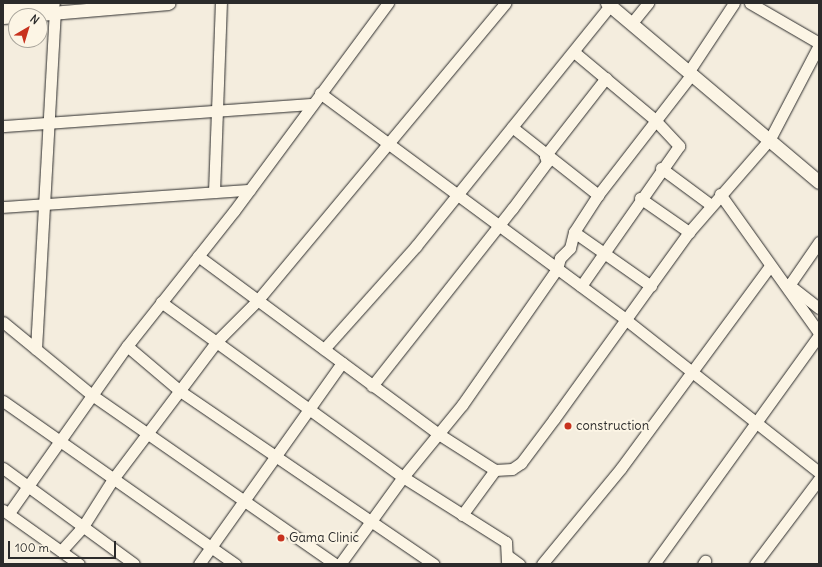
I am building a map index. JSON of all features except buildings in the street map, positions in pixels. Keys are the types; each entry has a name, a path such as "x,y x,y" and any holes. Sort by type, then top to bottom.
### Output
{"main road":[{"path":"3,7 26,4 54,8 168,3"},
{"path":"612,4 635,19 691,71"},
{"path":"612,4 770,138 819,182"},
{"path":"770,138 819,172"}],"street":[{"path":"214,192 221,3"},
{"path":"79,564 6,511 28,486 58,440 127,346 249,190 388,3"},
{"path":"61,551 82,528 113,479 217,341 257,301 505,3"},
{"path":"635,19 648,3"},
{"path":"340,564 437,433 462,405 557,269 560,258 570,248 574,232 598,195 691,71 734,3"},
{"path":"198,256 437,433 495,470 512,469 521,463 689,232 720,194 770,138 819,44 750,3"},
{"path":"324,349 416,246 455,194 574,52 612,4"},
{"path":"36,349 45,204 54,8"},
{"path":"574,52 654,119 679,146 661,168 581,286"},
{"path":"545,156 606,78"},
{"path":"320,93 625,319 819,472"},
{"path":"3,126 48,125 217,109 312,104"},
{"path":"512,127 545,156 598,195"},
{"path":"372,386 547,162 545,156"},
{"path":"661,168 711,205"},
{"path":"3,207 249,190"},
{"path":"654,564 755,421 819,334 786,284 770,266 720,194"},
{"path":"640,198 689,232"},
{"path":"574,232 651,286"},
{"path":"786,284 819,242"},
{"path":"545,563 621,468 690,369 770,266"},
{"path":"786,284 819,308"},
{"path":"161,302 404,477 506,542 507,560 519,564"},
{"path":"3,322 92,395 335,564"},
{"path":"127,346 180,392 279,456 434,564"},
{"path":"199,564 210,547 279,456 342,363"},
{"path":"3,401 235,564"},
{"path":"3,468 82,528 134,564"},
{"path":"462,515 495,470"},
{"path":"755,564 819,479"}],"place":[{"name":"construction","path":"568,426"},
{"name":"Gama Clinic","path":"281,538"}]}
